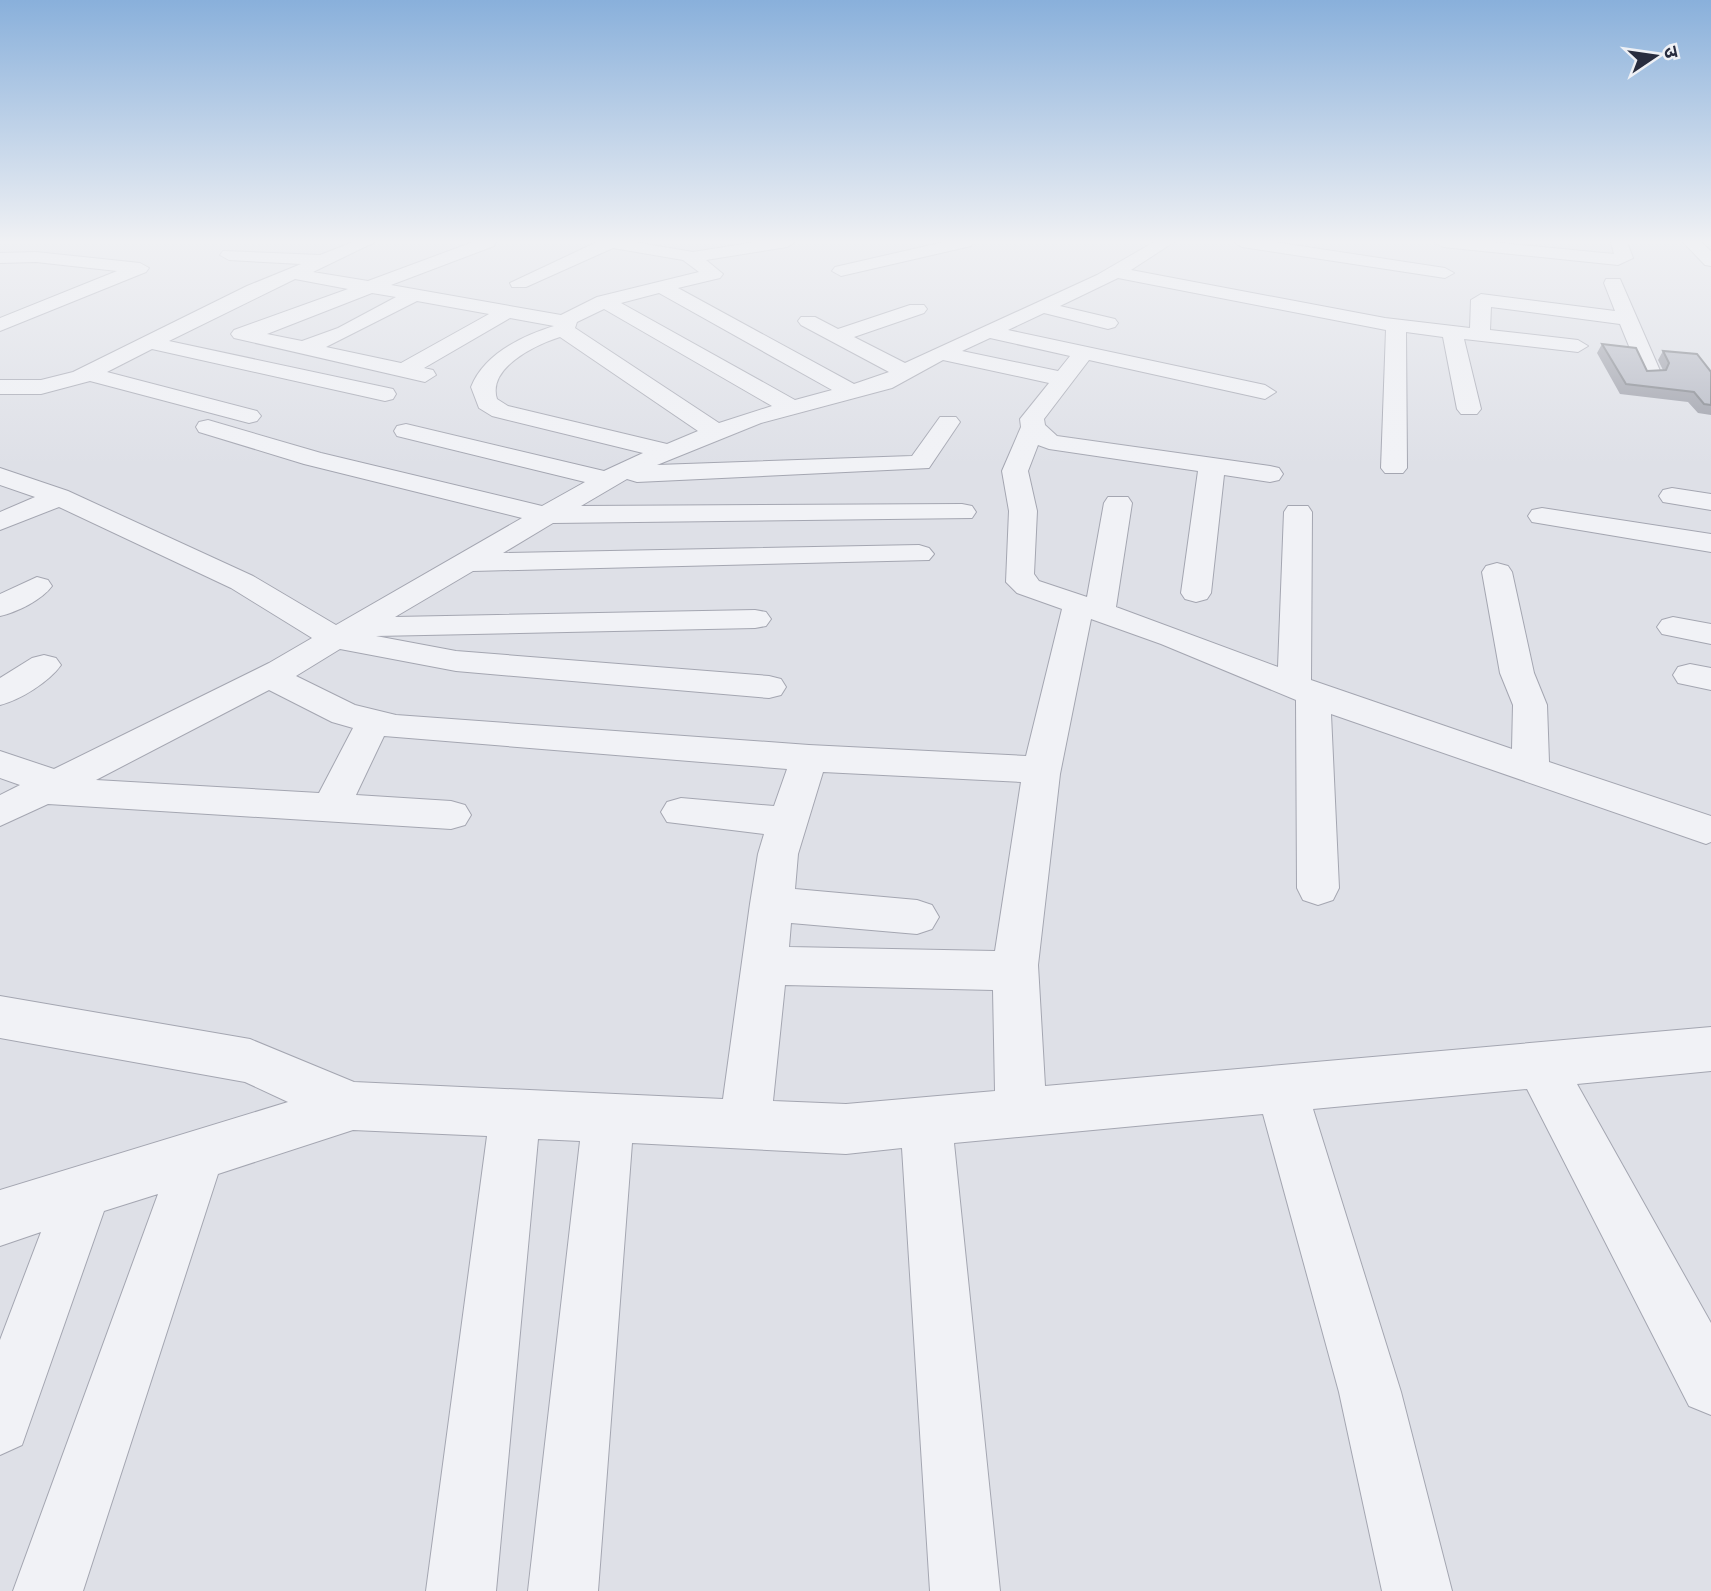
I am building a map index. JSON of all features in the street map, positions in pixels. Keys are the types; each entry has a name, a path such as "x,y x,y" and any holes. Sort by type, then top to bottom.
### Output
{"street":[{"path":"0,326 24,316"},
{"path":"41,387 88,374 203,316"},
{"path":"245,335 295,316"},
{"path":"304,348 345,332 375,316"},
{"path":"191,322 415,373 500,316"},
{"path":"520,316 565,326"},
{"path":"580,316 565,326 527,341 485,376 482,387 486,402 500,411 670,452"},
{"path":"631,316 792,407"},
{"path":"715,316 852,392"},
{"path":"836,335 894,316"},
{"path":"0,812 269,676 609,477 717,433 792,407 884,383 941,353 1022,316"},
{"path":"1080,316 1108,323"},
{"path":"1362,316 1396,325 1578,346"},
{"path":"1474,316 1480,336"},
{"path":"1608,316 1628,319 1650,373"},
{"path":"808,321 906,372"},
{"path":"1394,468 1396,325"},
{"path":"565,326 569,335 717,433"},
{"path":"988,332 1265,393"},
{"path":"1452,332 1469,409"},
{"path":"151,343 385,394"},
{"path":"941,353 1063,379"},
{"path":"1083,353 1032,419 1033,427 1015,471 1023,511 1021,582 1172,637 1304,691 1706,829"},
{"path":"88,374 251,416"},
{"path":"4,385 41,387 80,397"},
{"path":"208,427 313,459 542,515 962,512"},
{"path":"1033,427 1043,438 1056,444 1270,474"},
{"path":"406,431 609,477 920,463 943,429"},
{"path":"1196,593 1212,466"},
{"path":"0,476 59,497 346,633 456,661 769,687"},
{"path":"1672,496 1711,502"},
{"path":"0,522 59,497"},
{"path":"1021,1112 1014,971 1042,770 1118,503"},
{"path":"1298,512 1304,691 1318,888"},
{"path":"1542,516 1711,543"},
{"path":"464,562 919,554"},
{"path":"1497,572 1517,673 1530,705 1530,769"},
{"path":"0,607 37,586"},
{"path":"1673,627 1707,615"},
{"path":"346,633 755,619"},
{"path":"0,694 44,665"},
{"path":"269,676 344,714 373,723 809,758 1042,770"},
{"path":"330,808 373,723"},
{"path":"745,1125 778,854 809,758"},
{"path":"0,764 48,787 451,816"},
{"path":"681,812 788,822"},
{"path":"771,904 917,916"},
{"path":"764,966 1014,971"},
{"path":"0,1017 250,1061 353,1106"},
{"path":"0,1218 353,1106 846,1129 1711,1048"},
{"path":"1540,1064 1711,1384"},
{"path":"1282,1088 1370,1392 1417,1591"},
{"path":"461,1591 515,1114"},
{"path":"563,1591 608,1118"},
{"path":"926,1122 965,1591"},
{"path":"48,1591 198,1155"},
{"path":"0,1423 84,1191"}],"building":[{"path":"1602,344 1636,348 1647,371 1666,370 1669,363 1663,351 1697,354 1711,372 1711,405 1704,404 1694,392 1626,384"}]}
